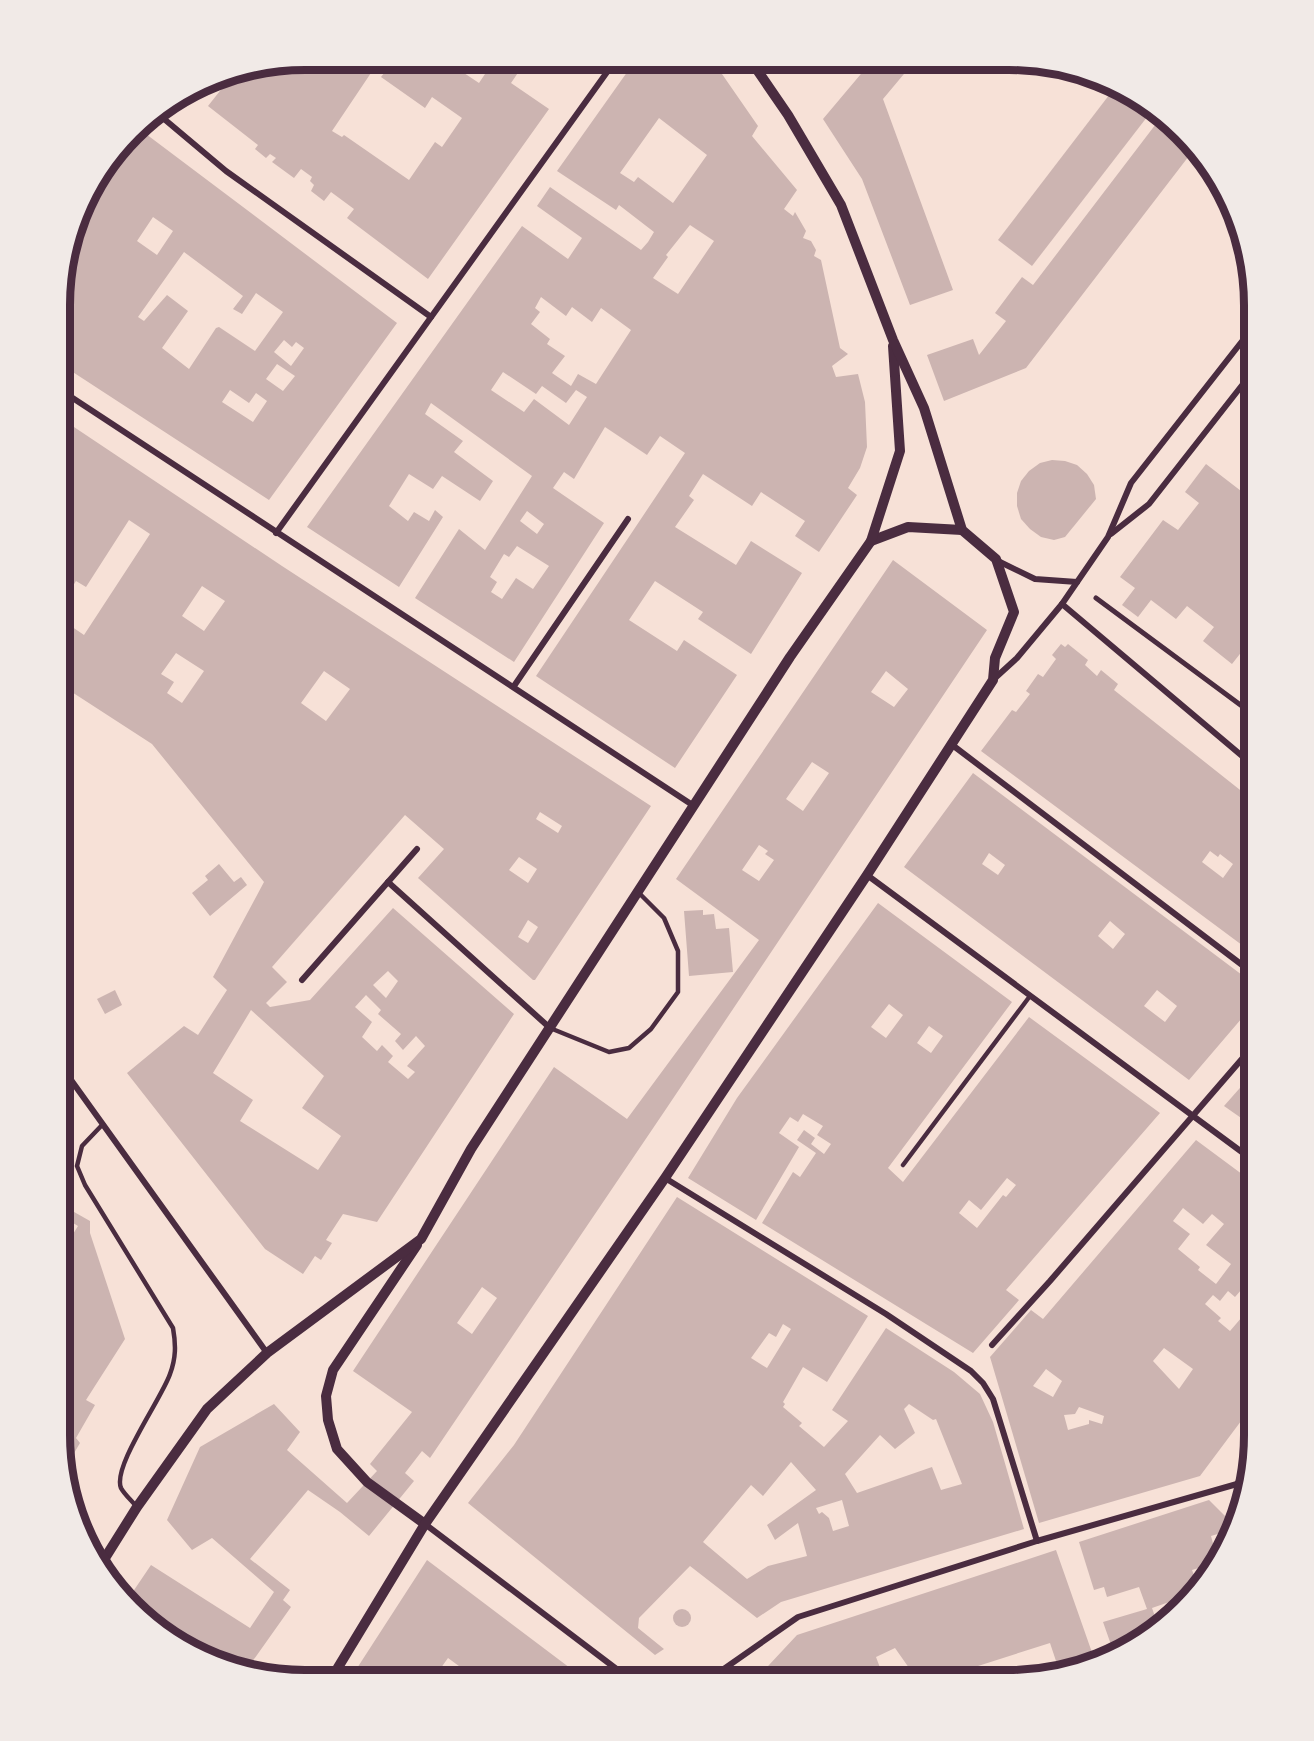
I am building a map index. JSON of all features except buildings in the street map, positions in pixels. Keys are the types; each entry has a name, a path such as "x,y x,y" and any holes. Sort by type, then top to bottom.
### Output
{"street":[{"path":"276,533 609,70"},
{"path":"758,70 788,115 841,204 893,340 924,408 962,530 996,560 1035,579 1077,582"},
{"path":"163,118 226,171 431,316"},
{"path":"336,1670 425,1524 665,1178 867,875 993,680 1017,658 1062,604 1108,537 1131,483 1244,339"},
{"path":"618,1670 367,1482 338,1449 328,1420 326,1396 333,1370 421,1239 471,1149 790,657 870,541 900,451 893,340"},
{"path":"1108,537 1149,504 1244,383"},
{"path":"70,396 694,806"},
{"path":"514,686 628,519"},
{"path":"870,541 908,527 962,530"},
{"path":"993,680 995,658 1014,612 996,560"},
{"path":"1096,598 1244,708"},
{"path":"1062,604 1244,758"},
{"path":"951,744 1244,966"},
{"path":"302,980 417,849"},
{"path":"867,875 1244,1154"},
{"path":"388,882 550,1028"},
{"path":"992,1345 1244,1057"},
{"path":"70,1078 267,1353"},
{"path":"665,1178 886,1314 970,1371 983,1383 993,1399 1037,1541"},
{"path":"105,1557 207,1409 267,1353 421,1239"},
{"path":"722,1670 798,1617 1037,1541 1237,1484 1239,1481"}],"lane":[{"path":"550,1028 609,1052 629,1048 651,1029 678,992 678,951 664,918 638,892"},
{"path":"903,1166 1030,996"},
{"path":"103,1124 82,1146 77,1166 85,1185 169,1320 173,1328 176,1348 170,1375 130,1450 120,1475 121,1488 137,1508"}]}
